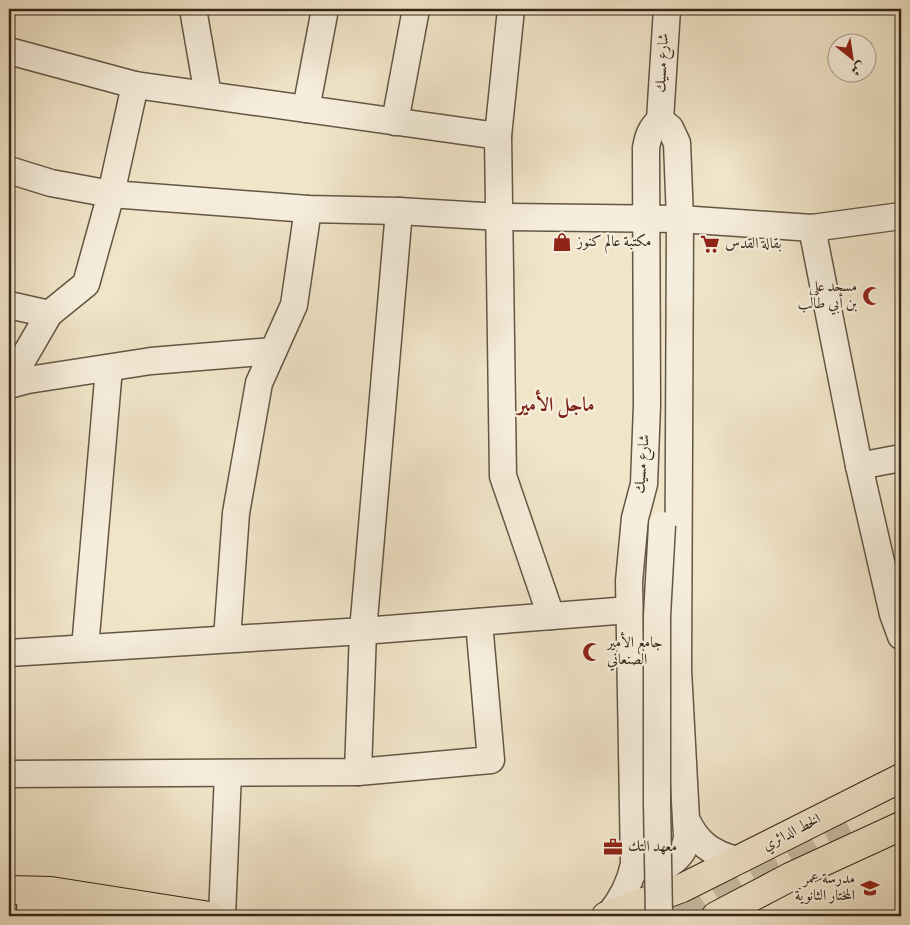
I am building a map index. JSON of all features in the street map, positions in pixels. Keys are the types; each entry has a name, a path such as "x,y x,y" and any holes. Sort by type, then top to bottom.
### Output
{"main road":[{"name":"الخط الدائري","path":"607,916 682,888 901,778"},
{"path":"846,822 901,795"},
{"path":"727,866 704,892 717,908 724,912 790,877 901,826"},
{"path":"9,890 51,891 210,916"},
{"path":"9,903 84,916"}],"street":[{"path":"189,9 208,95"},
{"path":"306,109 324,9"},
{"path":"395,122 416,9"},
{"path":"511,9 498,136 503,476 551,616"},
{"name":"شارع مسيك","path":"607,916 623,897 632,875 634,864 629,610 631,551 635,518 644,484 647,406 645,218 647,141 653,126 660,120 666,9"},
{"path":"9,51 135,85 498,136"},
{"path":"9,384 49,314 86,284 111,194 135,85"},
{"path":"634,864 650,869 661,868 671,864 679,856 687,837 678,670 680,219 677,143 670,128 660,120"},
{"path":"9,170 51,183 111,194 308,209 399,211 500,217 680,219 812,228 901,216"},
{"path":"227,639 236,513 259,383 294,305 308,209"},
{"path":"358,772 363,631 399,211"},
{"path":"658,916 656,804 657,626 662,525 664,252 669,234 680,219"},
{"path":"812,228 859,466 898,620"},
{"path":"9,305 49,314"},
{"path":"9,384 150,361 273,351"},
{"path":"85,648 109,368"},
{"path":"859,466 901,458"},
{"path":"644,484 649,594 649,700"},
{"path":"9,653 363,631 629,610"},
{"path":"9,774 358,772 491,760 479,622"},
{"path":"222,916 228,773"},
{"path":"686,820 700,842 716,853 727,866"}],"tunnel":[{"path":"679,916 718,889 846,822"}],"place":[{"name":"مكتبة عالم كنوز","path":"562,242"},
{"name":"بقالة القدس","path":"710,244"},
{"name":"مسجد علي بن أبي طالب","path":"872,296"},
{"name":"جامع الأمير الصنعاني","path":"592,652"},
{"name":"معهد التك","path":"613,847"},
{"name":"مدرسة عمر المختار الثانوية","path":"870,888"}],"district":[{"name":"ماجل الأمير","path":"556,406"}]}
